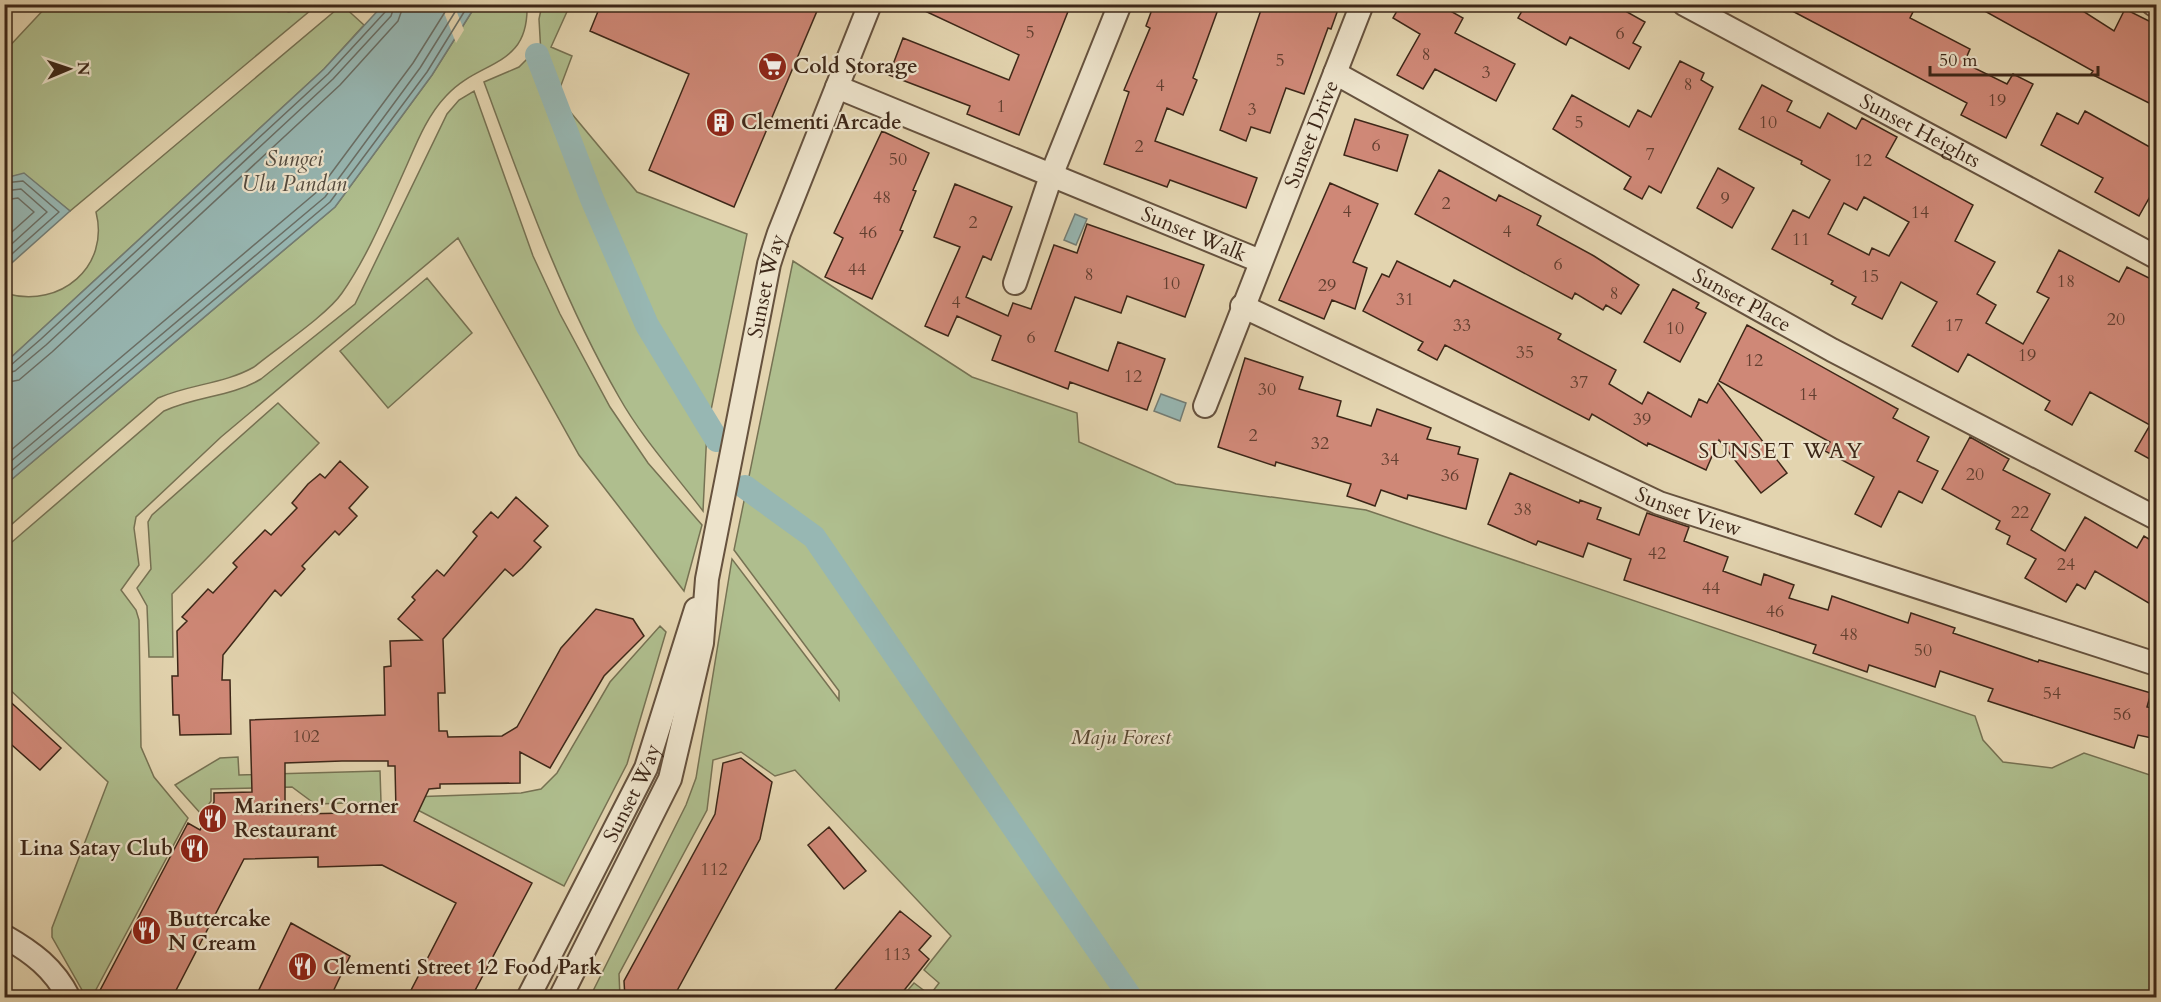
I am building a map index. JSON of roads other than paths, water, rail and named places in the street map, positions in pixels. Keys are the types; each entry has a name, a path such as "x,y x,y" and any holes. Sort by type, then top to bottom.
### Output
{"street":[{"name":"Sunset Way","path":"528,998 646,768 706,579 769,264 870,4"},
{"path":"1016,283 1051,176 1120,4"},
{"name":"Sunset Drive","path":"1260,261 1362,4"},
{"name":"Sunset Heights","path":"1684,4 2157,257"},
{"name":"Sunset Place","path":"1335,73 1832,350 2157,518"},
{"name":"Sunset Walk","path":"837,87 1260,261 1205,406"},
{"name":"Sunset View","path":"1242,306 1659,503 2157,664"},
{"name":"Sunset Way","path":"560,998 670,779 702,643 706,579"},
{"path":"4,936 34,953 51,970 69,998"}],"water":[{"name":"Sungei Ulu Pandan","path":"383,5 476,5 432,75 335,207 5,485 5,363 324,69"},
{"path":"24,173 70,211 5,269 5,178"},
{"path":"1075,214 1087,219 1076,245 1064,240"},
{"path":"1161,394 1186,403 1180,421 1154,411"}],"waterway":[{"path":"285,4 289,9"},
{"path":"537,55 592,199 647,325 717,440"},
{"path":"745,487 814,537 1131,998"}],"place":[{"name":"Cold Storage","path":"772,66"},
{"name":"Clementi Arcade","path":"720,122"},
{"name":"Mariners' Corner Restaurant","path":"213,818"},
{"name":"Lina Satay Club","path":"194,848"},
{"name":"Buttercake N Cream","path":"147,931"},
{"name":"Clementi Street 12 Food Park","path":"302,967"}],"district":[{"name":"SUNSET WAY","path":"1781,450"}],"park label":[{"name":"Maju Forest","path":"1121,737"}]}
